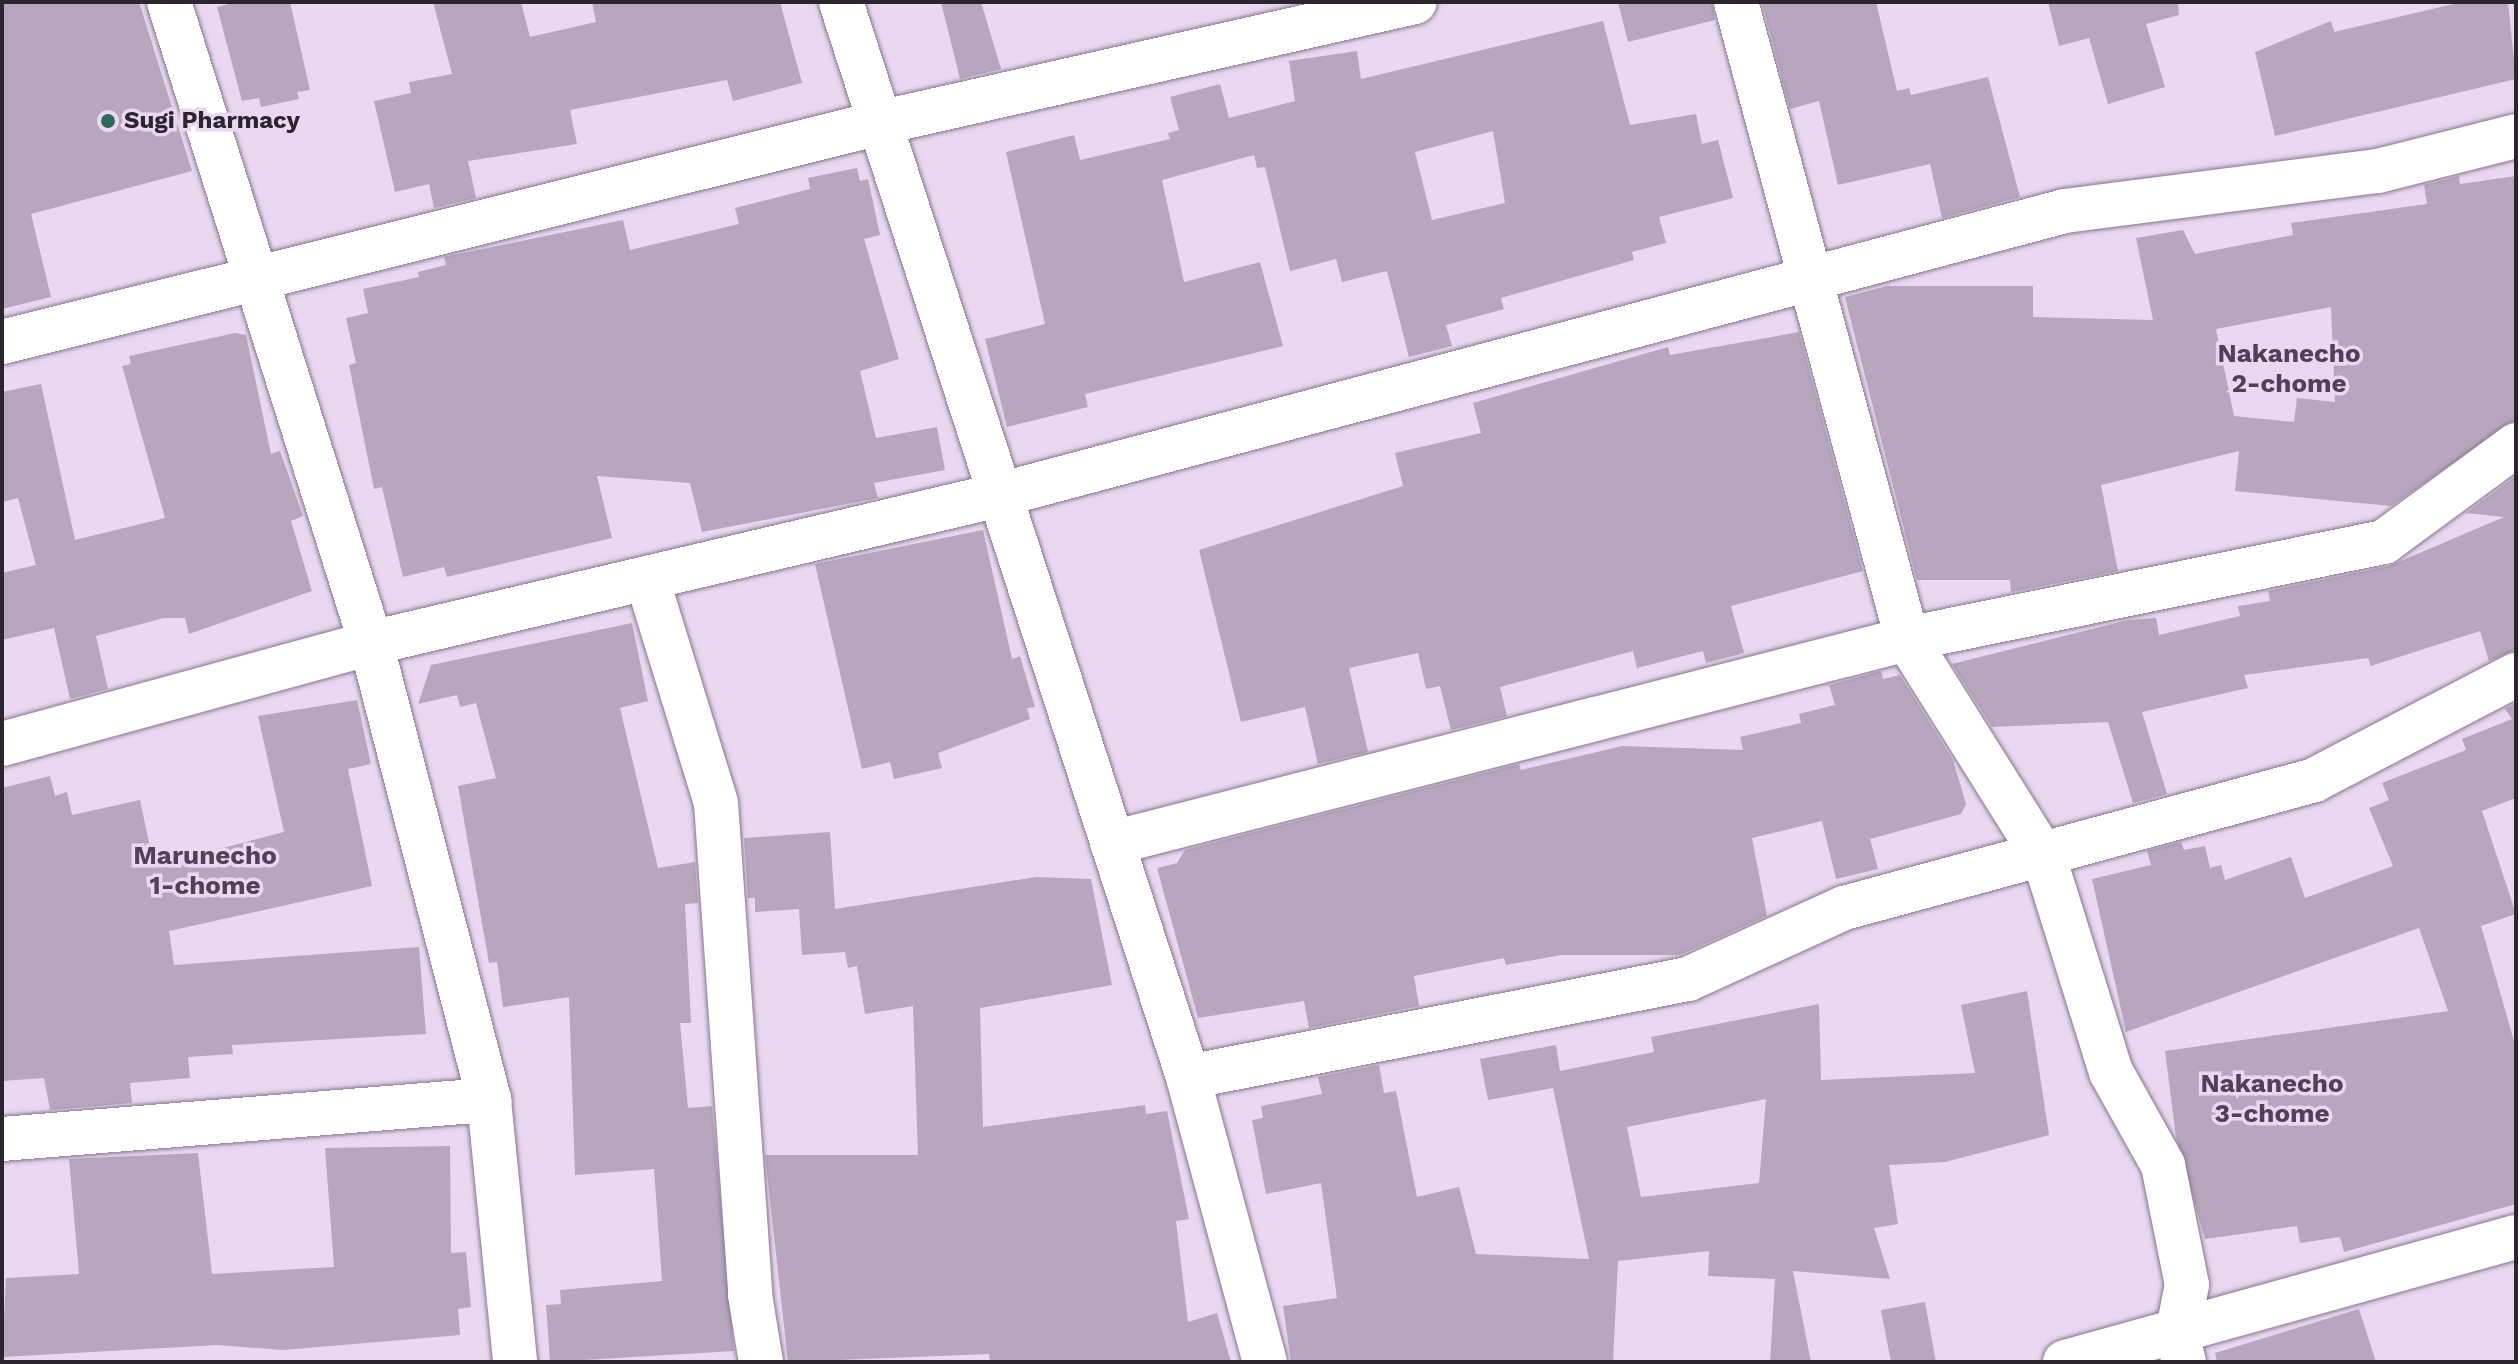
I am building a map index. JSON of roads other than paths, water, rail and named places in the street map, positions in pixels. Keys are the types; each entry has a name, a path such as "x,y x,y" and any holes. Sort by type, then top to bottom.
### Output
{"street":[{"path":"169,2 261,282 371,643 489,1100 515,1362"},
{"path":"841,2 883,122 999,495 1188,1077 1265,1362"},
{"path":"2,342 261,282 883,122 1415,2"},
{"path":"1736,2 1814,282 1907,639 2044,857 2111,1072 2163,1165 2187,1285 2180,1348"},
{"path":"2,744 371,643 648,582 999,495 1814,282 2065,211 2378,171 2516,136"},
{"path":"1112,843 1907,639 2384,542 2516,445"},
{"path":"648,582 716,803 750,1295 761,1362"},
{"path":"1188,1077 1688,979 1844,908 2044,857 2314,780 2516,675"},
{"path":"2,1139 489,1100"},
{"path":"2065,1362 2180,1348 2516,1237"}],"place":[{"name":"Sugi Pharmacy","path":"108,121"}],"district":[{"name":"Nakanecho 2-chome","path":"2289,369"},
{"name":"Marunecho 1-chome","path":"205,871"},
{"name":"Nakanecho 3-chome","path":"2272,1099"}]}
